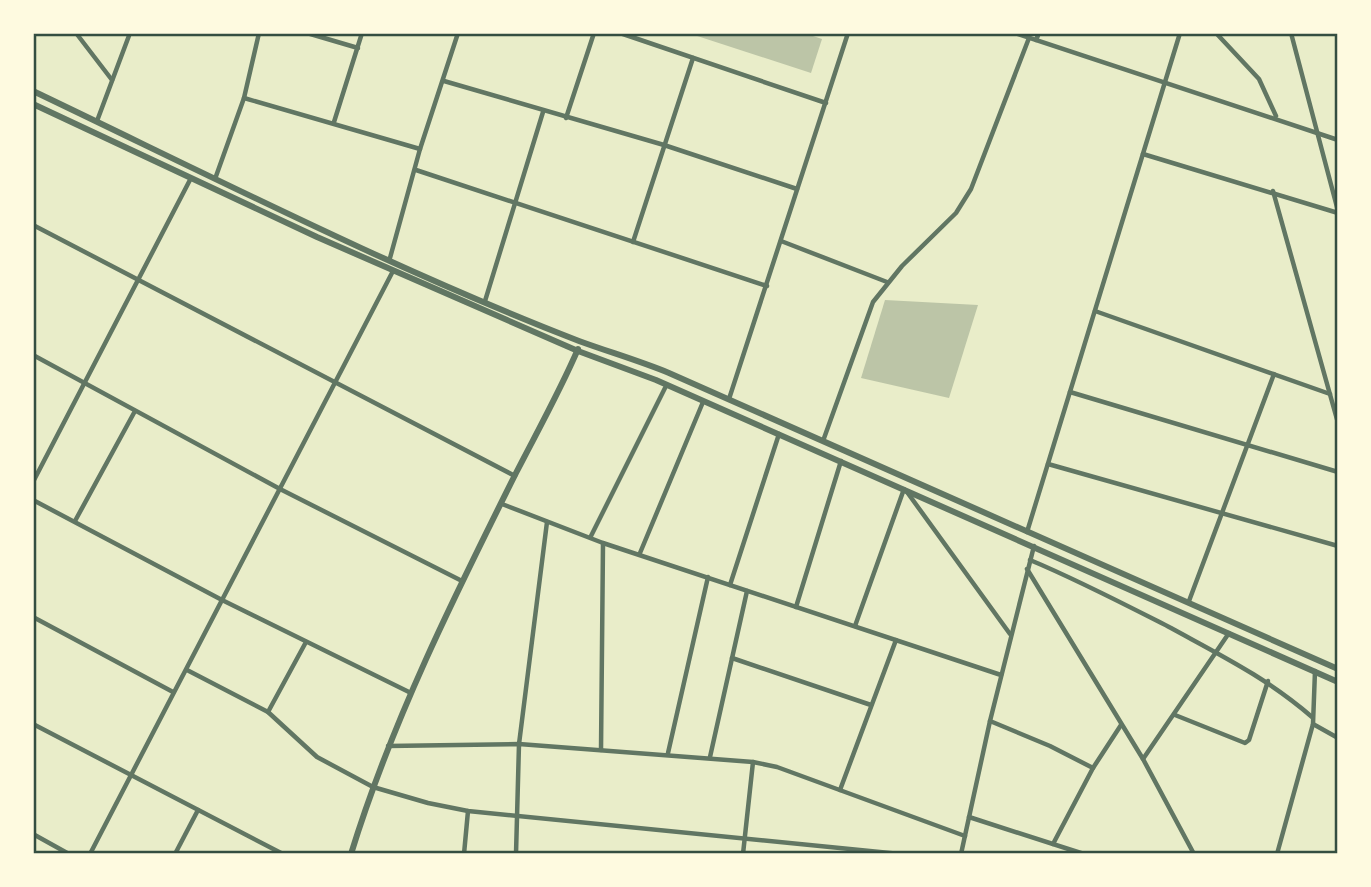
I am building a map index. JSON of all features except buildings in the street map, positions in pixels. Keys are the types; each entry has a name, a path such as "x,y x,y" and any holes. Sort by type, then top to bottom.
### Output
{"street":[{"path":"76,33 113,80"},
{"path":"97,121 130,33"},
{"path":"215,179 244,98 259,33"},
{"path":"307,33 358,48"},
{"path":"334,122 362,33"},
{"path":"390,258 420,149 458,33"},
{"path":"566,118 594,33"},
{"path":"620,33 826,103"},
{"path":"729,399 848,33"},
{"path":"1015,33 1277,117 1338,140"},
{"path":"1037,40 1039,33"},
{"path":"1027,531 1180,33"},
{"path":"1216,33 1259,79 1277,117"},
{"path":"1291,33 1338,212"},
{"path":"823,441 873,302 887,282 956,213 971,189 1029,38"},
{"path":"633,243 692,58"},
{"path":"444,81 543,112 664,145 797,189"},
{"path":"33,91 215,179 485,301 581,341 660,369 1338,669"},
{"path":"244,98 420,149"},
{"path":"33,104 393,271 779,434 1338,682"},
{"path":"485,301 543,112"},
{"path":"1143,153 1338,212"},
{"path":"416,170 767,286"},
{"path":"33,482 191,178"},
{"path":"1273,191 1337,421"},
{"path":"33,225 336,380 515,476"},
{"path":"781,241 887,282"},
{"path":"90,854 393,271"},
{"path":"1095,311 1330,394"},
{"path":"351,854 388,746 411,694 462,581 581,341"},
{"path":"33,355 280,489 462,581"},
{"path":"1188,601 1275,374"},
{"path":"591,536 666,386"},
{"path":"1070,392 1338,472"},
{"path":"640,553 703,402"},
{"path":"75,521 135,411"},
{"path":"730,585 779,434"},
{"path":"796,607 841,461"},
{"path":"1048,464 1338,546"},
{"path":"855,626 904,489"},
{"path":"904,489 1010,634"},
{"path":"33,500 222,600 411,694"},
{"path":"502,505 591,536 603,543 640,553 1001,675"},
{"path":"516,854 519,744 547,522"},
{"path":"601,750 603,543"},
{"path":"961,854 1010,634 1034,546"},
{"path":"1030,560 1102,592 1268,681 1312,717"},
{"path":"1027,569 1143,759 1194,854"},
{"path":"668,753 708,577"},
{"path":"710,757 747,591"},
{"path":"33,617 173,692"},
{"path":"1143,759 1229,632"},
{"path":"840,790 896,640"},
{"path":"268,712 306,642"},
{"path":"732,658 871,705"},
{"path":"187,670 268,712 317,757 373,787 428,803 468,811 900,854"},
{"path":"1276,854 1313,724 1315,671"},
{"path":"1175,715 1245,743 1268,681"},
{"path":"990,721 1050,746 1093,768"},
{"path":"33,724 283,854"},
{"path":"1313,724 1338,738"},
{"path":"1053,844 1093,768 1121,726"},
{"path":"388,746 519,744 668,753 753,762 840,790 965,836"},
{"path":"743,854 753,762"},
{"path":"175,854 198,810"},
{"path":"464,854 468,811"},
{"path":"969,817 1084,854"},
{"path":"33,834 69,854"}]}
